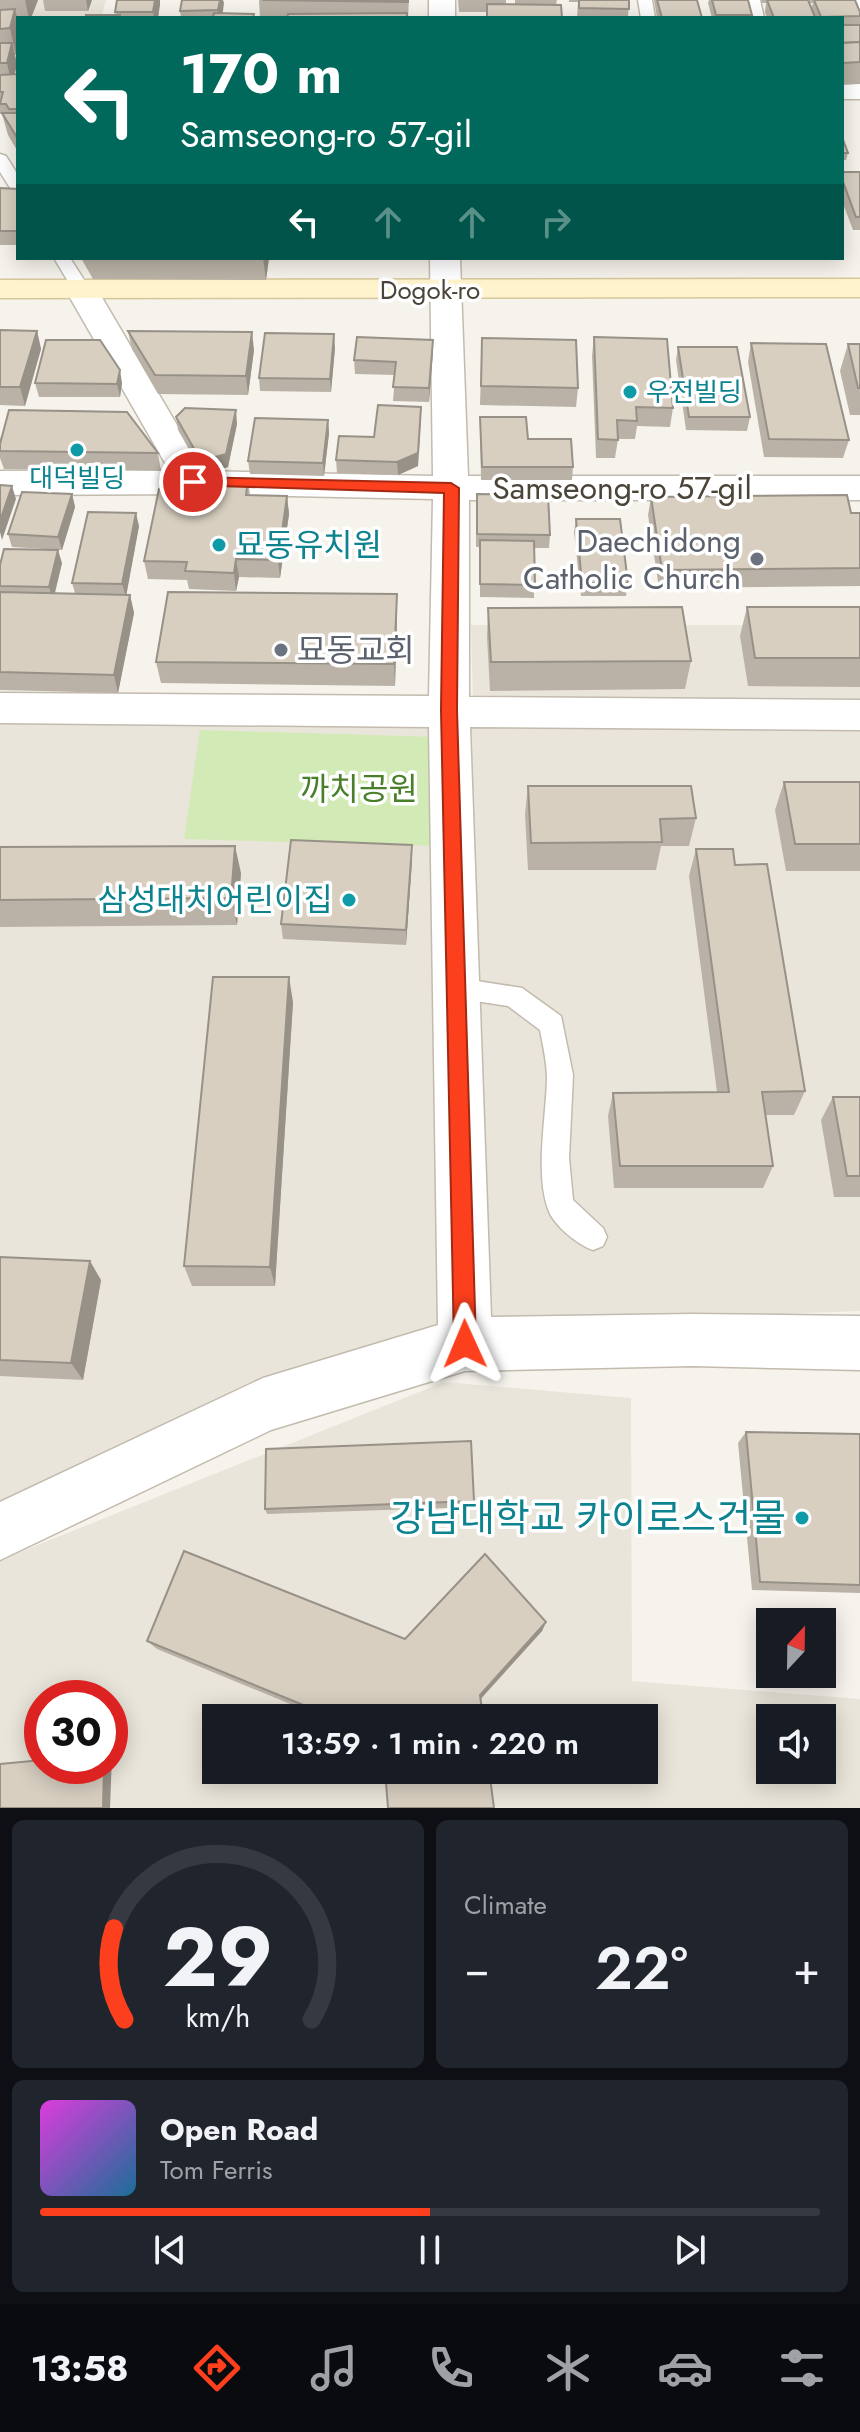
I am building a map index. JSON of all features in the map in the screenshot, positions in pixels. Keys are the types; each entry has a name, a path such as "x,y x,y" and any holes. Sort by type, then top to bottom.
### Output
{"main road":[{"name":"Dogok-ro","path":"0,289 81,289 446,274 860,288"}],"street":[{"path":"446,274 451,488 449,710 465,1344"},
{"path":"81,289 193,482"},
{"name":"Samseong-ro 57-gil","path":"0,483 860,488"},
{"path":"0,708 860,715"},
{"path":"0,1532 263,1405 465,1344 693,1340 860,1343"}],"lane":[{"path":"856,0 860,10"},
{"path":"0,159 16,185"},
{"path":"63,260 81,289"},
{"path":"458,989 513,996 552,1024 560,1075 556,1158 560,1206 593,1237"}],"shaded area":[{"path":"0,0 106,0 102,16 16,16"},
{"path":"471,625 860,625 860,705 473,704"},
{"path":"0,717 860,722 860,1311 453,1327 0,1508"},
{"path":"444,1382 631,1398 632,1681 860,1699 860,1808 0,1808 0,1560"}],"green space":[{"name":"까치공원","path":"200,730 437,737 433,846 184,839"}],"building":[{"path":"117,0 155,0 153,12 115,12"},
{"path":"182,0 220,0 218,10 180,11"},
{"path":"262,0 408,0 408,2"},
{"path":"579,0 629,0 629,9 579,8"},
{"path":"657,0 697,0 701,16 661,16"},
{"path":"712,0 748,0 752,15 716,15"},
{"path":"767,0 808,0 815,16 773,16"},
{"path":"814,0 855,0 860,12 860,16 821,16"},
{"path":"487,4 561,5 562,16 487,16"},
{"path":"15,9 10,28 0,29 0,10"},
{"path":"214,13 254,14 254,16 213,16"},
{"path":"407,13 407,16 288,16"},
{"path":"844,25 860,25 860,42 844,43"},
{"path":"860,42 860,62 844,63 844,43"},
{"path":"0,43 12,43 7,63 0,63"},
{"path":"16,74 16,109 0,104 3,92 0,92 0,75"},
{"path":"2,113 16,113 16,136"},
{"path":"844,172 860,172 860,217 856,217 844,184"},
{"path":"0,188 16,189 16,231 0,231"},
{"path":"0,330 37,331 20,387 0,387"},
{"path":"128,331 252,332 246,376 155,375"},
{"path":"265,333 334,334 330,379 259,378"},
{"path":"357,337 433,340 429,388 393,387 396,362 354,360"},
{"name":"우전빌딩","path":"594,337 667,339 673,408 636,407 637,421 617,420 618,440 598,439"},
{"path":"482,338 576,340 578,388 481,386"},
{"path":"46,340 100,340 120,370 117,384 35,383"},
{"path":"751,343 826,344 849,440 769,439"},
{"path":"848,344 860,344 860,388 858,388"},
{"path":"678,347 737,347 750,417 689,417"},
{"path":"378,405 421,407 418,453 397,462 336,460 339,436 374,437"},
{"path":"185,408 236,410 226,454 201,461 176,417"},
{"path":"9,410 127,412 158,453 0,451"},
{"path":"480,417 526,417 528,439 571,439 573,467 482,467"},
{"path":"255,418 328,420 323,463 248,461"},
{"name":"묘동유치원","path":"201,479 248,480 246,495 287,496 278,560 236,559 234,573 185,571 187,562 144,561 159,489 199,490"},
{"path":"0,485 12,486 0,521"},
{"path":"22,492 72,494 58,537 8,534"},
{"path":"477,494 548,495 550,535 477,534"},
{"name":"Daechidong Catholic Church","path":"847,495 851,513 860,513 860,568 662,570 651,497"},
{"path":"88,512 136,513 122,584 72,583"},
{"path":"576,519 620,519 628,583 582,583"},
{"path":"480,540 534,541 535,585 480,584"},
{"path":"4,549 58,550 49,587 0,586"},
{"path":"0,592 130,595 114,675 0,672"},
{"name":"묘동교회","path":"168,592 397,594 394,664 156,662"},
{"path":"682,607 691,661 491,662 488,608"},
{"path":"747,607 860,607 860,658 755,658"},
{"path":"784,782 860,782 860,844 795,844"},
{"path":"528,786 691,786 696,818 660,819 662,842 531,843"},
{"name":"삼성대치어린이집","path":"291,840 412,845 406,930 281,924"},
{"path":"235,846 231,898 0,900 0,847"},
{"path":"696,849 733,849 735,865 767,864 805,1091 762,1092 773,1166 620,1166 613,1093 729,1092"},
{"path":"213,977 289,977 270,1267 184,1266"},
{"path":"833,1097 860,1097 860,1176 847,1176"},
{"path":"0,1257 90,1261 71,1363 0,1360"},
{"name":"강남대학교 카이로스건물","path":"746,1432 860,1434 860,1585 760,1582"},
{"path":"471,1441 474,1501 265,1509 266,1449"},
{"path":"184,1551 405,1639 485,1554 546,1622 480,1695 481,1704 301,1704 147,1641"},
{"path":"24,1762 24,1784 104,1784 103,1808 0,1808 0,1764"},
{"path":"386,1784 491,1784 494,1808 388,1808"}],"place":[{"name":"우전빌딩","path":"630,392"},
{"name":"대덕빌딩","path":"77,450"},
{"name":"묘동유치원","path":"219,545"},
{"name":"Daechidong Catholic Church","path":"757,559"},
{"name":"묘동교회","path":"281,650"},
{"name":"삼성대치어린이집","path":"349,900"},
{"name":"강남대학교 카이로스건물","path":"802,1518"}],"route":[{"path":"193,482 451,488 449,710 458,962 465,1344"}]}
